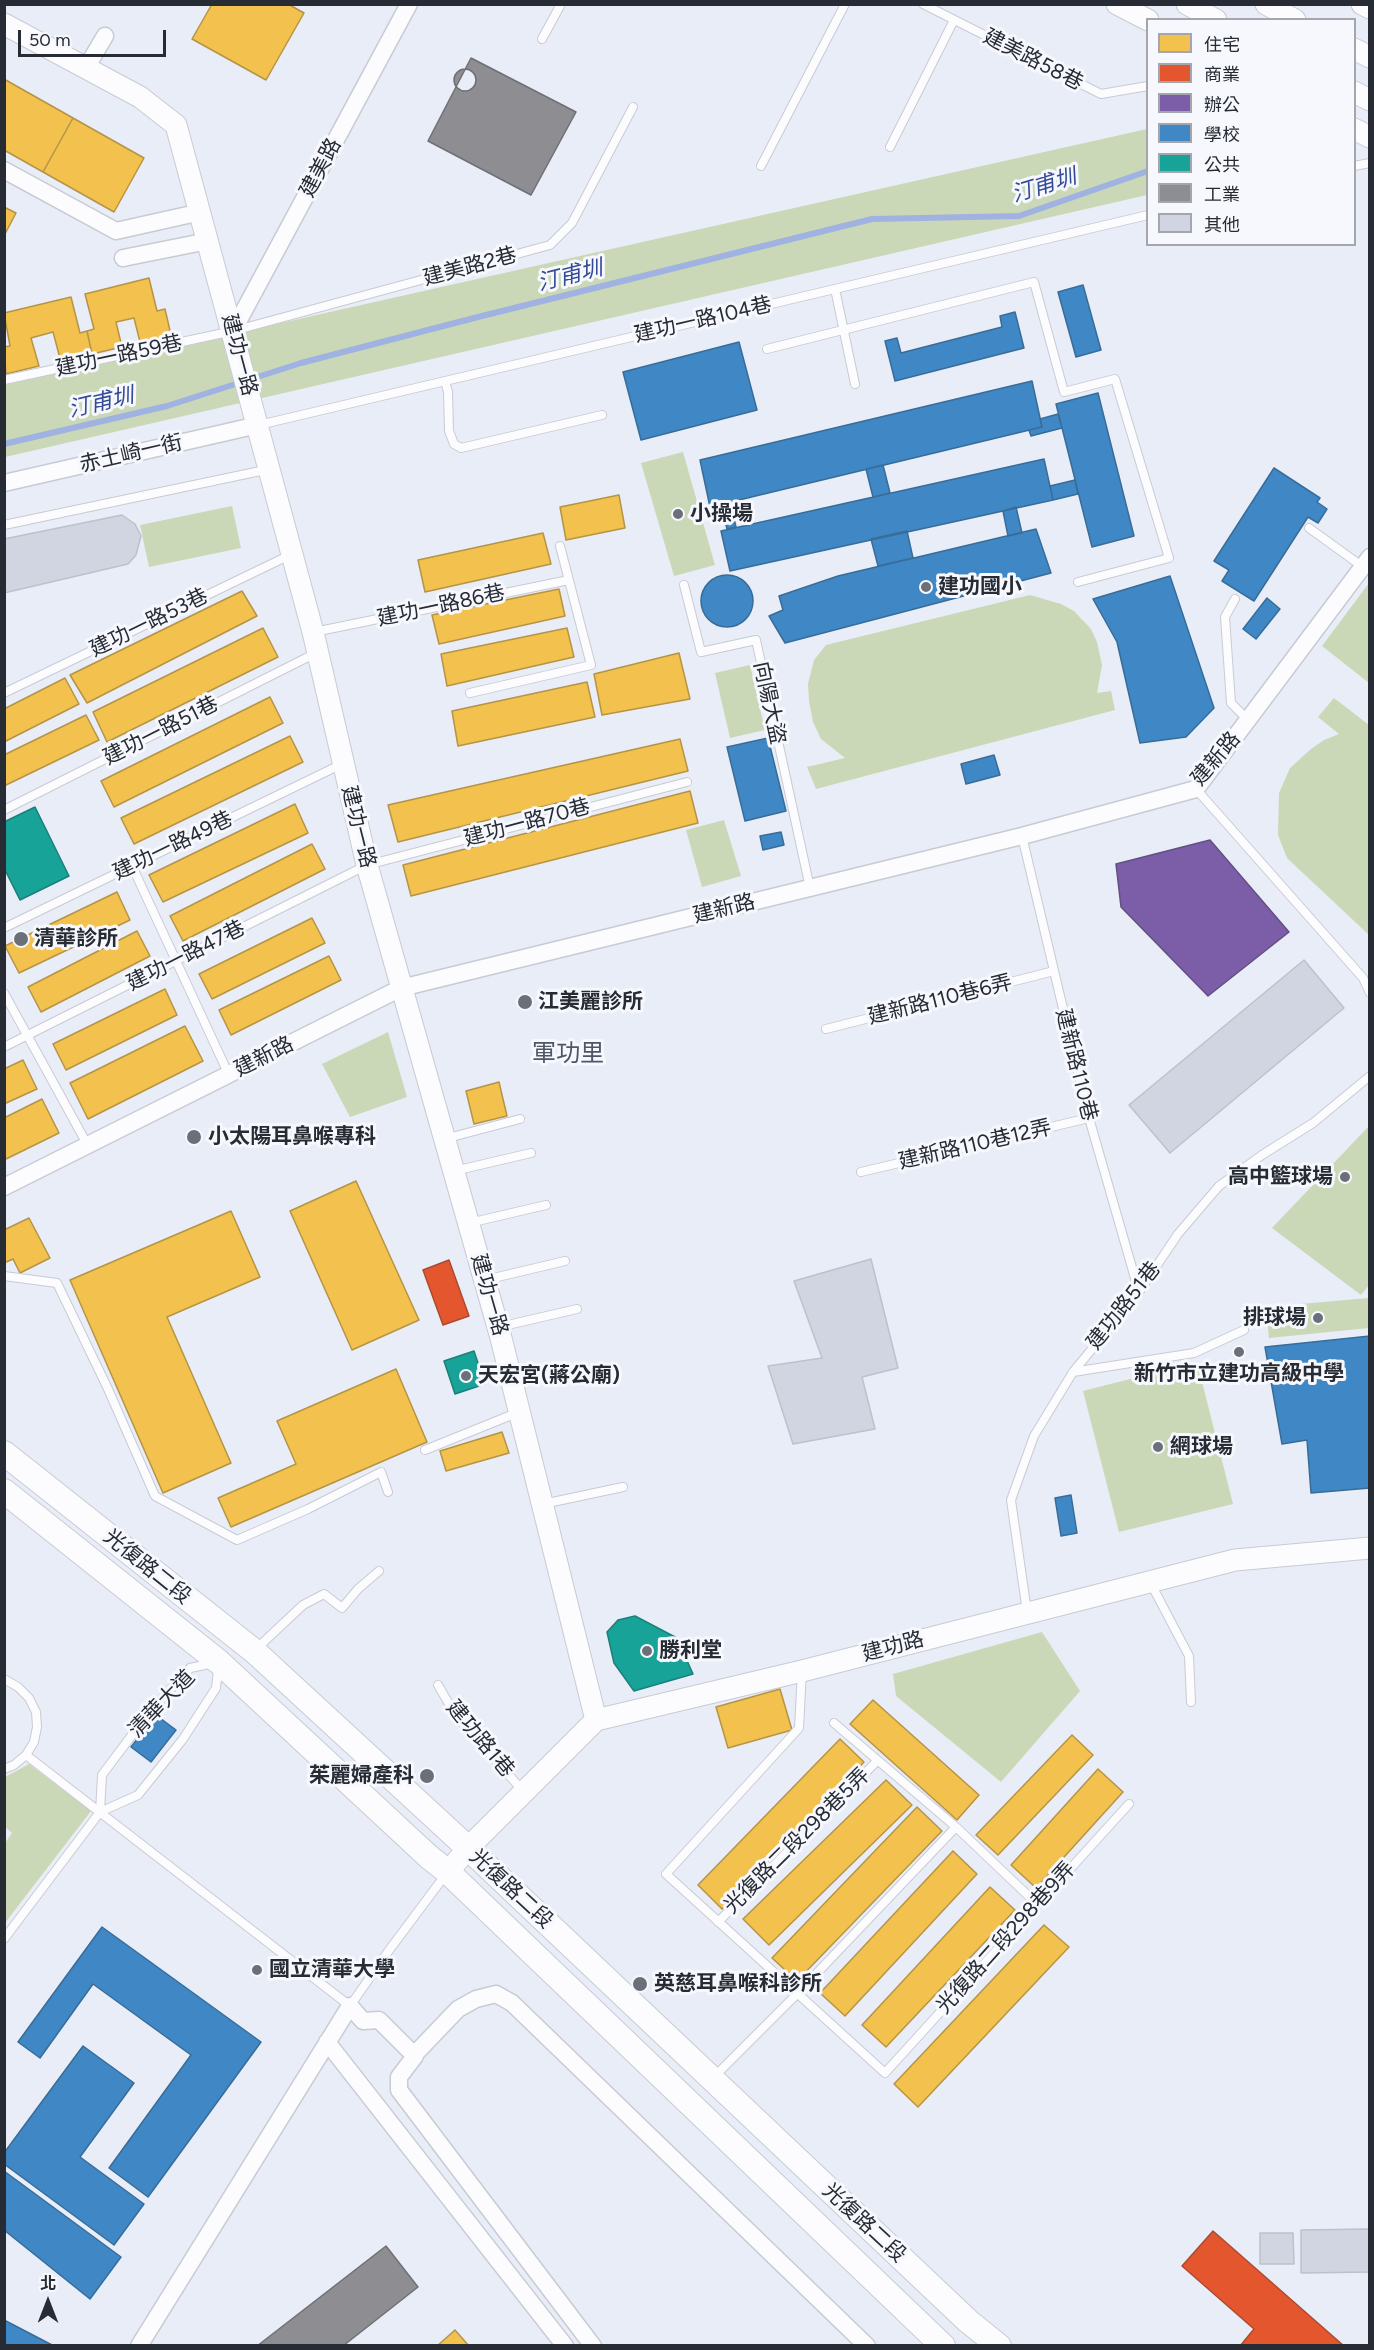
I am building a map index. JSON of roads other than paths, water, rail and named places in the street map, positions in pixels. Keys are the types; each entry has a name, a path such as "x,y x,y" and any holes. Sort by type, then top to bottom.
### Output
{"main road":[{"name":"光復路二段","path":"4,1453 246,1645 468,1848 969,2321 999,2346"},
{"name":"光復路二段","path":"4,1491 219,1662 448,1872 943,2346"}],"street":[{"name":"建美路","path":"235,338 410,4"},
{"path":"1117,4 1146,19"},
{"path":"1187,4 1212,18"},
{"path":"1362,4 1370,8"},
{"name":"建功一路","path":"4,24 140,97 176,124 316,642 342,764 367,865 498,1327 596,1720"},
{"path":"86,68 105,36"},
{"path":"1356,50 1370,57"},
{"path":"1356,93 1370,100"},
{"path":"1356,130 1370,137"},
{"path":"4,170 116,231 201,212"},
{"path":"123,258 208,241"},
{"name":"赤土崎一街","path":"4,483 258,425"},
{"name":"建新路","path":"4,1187 401,987 1022,836 1196,789 1367,564"},
{"name":"建功路","path":"596,1720 801,1671 1235,1560 1370,1548"},
{"path":"219,1662 246,1645"},
{"path":"448,1872 468,1848 596,1720"},
{"path":"593,2346 399,2091 399,2077 414,2055 458,2009 476,1999 496,1994 512,2003 867,2346"},
{"path":"139,2346 350,2006 363,2020 379,2020 414,2055"},
{"path":"327,2042 565,2346"}],"lane":[{"path":"542,39 561,4"},
{"path":"761,166 845,4"},
{"name":"建美路58巷","path":"923,4 1101,94 1146,86"},
{"path":"890,147 954,20"},
{"name":"建美路2巷","path":"235,338 550,245 572,223 633,107"},
{"name":"建功一路104巷","path":"258,425 1146,215"},
{"path":"767,349 1034,282 1064,392 1115,379 1169,558 1078,582"},
{"path":"835,289 855,384"},
{"name":"建功一路59巷","path":"4,380 235,338"},
{"path":"445,381 448,392 449,431 454,444 461,448 602,415"},
{"path":"4,525 270,469"},
{"path":"1309,528 1367,564"},
{"path":"470,693 591,665 560,546"},
{"name":"建功一路53巷","path":"4,693 292,554"},
{"name":"建功一路86巷","path":"316,642 569,580"},
{"name":"向陽大盜","path":"684,585 701,652 756,640 810,888"},
{"path":"1235,599 1225,617 1231,703 1248,720"},
{"name":"建功一路51巷","path":"4,810 316,642"},
{"name":"建功一路49巷","path":"4,928 342,764"},
{"name":"建功一路70巷","path":"367,865 687,782"},
{"path":"1196,789 1363,978 1370,993"},
{"name":"建新路110巷","path":"1022,836 1089,1118 1139,1292"},
{"name":"建功一路47巷","path":"4,1047 367,865"},
{"path":"132,866 229,1075"},
{"name":"建新路110巷6弄","path":"826,1029 1054,971"},
{"path":"4,993 87,1144"},
{"name":"建功路51巷","path":"1027,1612 1011,1500 1034,1436 1073,1372 1139,1292 1178,1234 1219,1186 1262,1155 1313,1123 1370,1076"},
{"name":"建新路110巷12弄","path":"861,1172 1089,1118"},
{"path":"444,1139 520,1119"},
{"path":"453,1171 531,1153"},
{"path":"468,1223 546,1205"},
{"path":"485,1280 565,1261"},
{"path":"4,1276 57,1283 108,1389 155,1496 237,1540 308,1509 381,1472 388,1492"},
{"path":"498,1327 577,1309"},
{"path":"1073,1372 1194,1353 1244,1330"},
{"path":"425,1450 520,1412"},
{"path":"543,1504 623,1487"},
{"path":"246,1645 303,1605 324,1594 342,1608 358,1589 379,1571"},
{"path":"1150,1581 1189,1656 1191,1702"},
{"name":"清華大道","path":"4,1939 99,1812 138,1795 183,1739 216,1688 219,1662 190,1668 147,1714 102,1775 99,1812"},
{"path":"797,1994 666,1874 799,1728 801,1671"},
{"path":"4,1679 18,1687 29,1698 36,1712 36,1735 26,1755 14,1765 4,1769"},
{"name":"建功路1巷","path":"438,1685 456,1716 524,1792"},
{"path":"834,1723 956,1827 1037,1904"},
{"path":"26,1755 350,2006 448,1872"},
{"name":"光復路二段298巷5弄","path":"718,1922 877,1761"},
{"name":"光復路二段298巷9弄","path":"797,1994 885,2073 1129,1803"},
{"path":"712,2079 797,1994 956,1827"}],"waterway":[{"name":"汀甫圳","path":"4,444 167,406 301,363 872,219 1019,216 1146,172"}],"place":[{"name":"小操場","path":"678,514"},
{"name":"建功國小","path":"926,587"},
{"name":"清華診所","path":"21,939"},
{"name":"江美麗診所","path":"525,1002"},
{"name":"小太陽耳鼻喉專科","path":"194,1137"},
{"name":"高中籃球場","path":"1345,1177"},
{"name":"排球場","path":"1318,1318"},
{"name":"新竹市立建功高級中學","path":"1239,1352"},
{"name":"天宏宮(蔣公廟)","path":"466,1376"},
{"name":"網球場","path":"1158,1447"},
{"name":"勝利堂","path":"647,1651"},
{"name":"茱麗婦產科","path":"427,1776"},
{"name":"國立清華大學","path":"257,1970"},
{"name":"英慈耳鼻喉科診所","path":"640,1984"}],"district":[{"name":"軍功里","path":"568,1054"}]}
